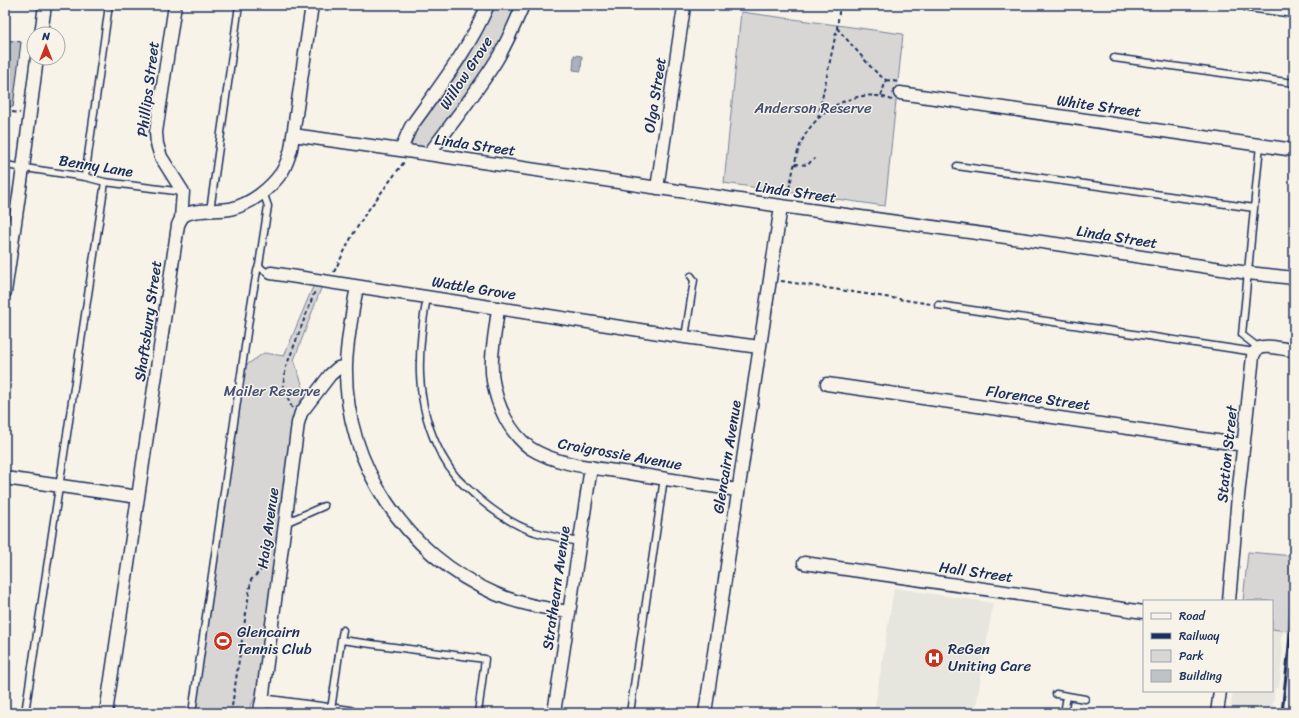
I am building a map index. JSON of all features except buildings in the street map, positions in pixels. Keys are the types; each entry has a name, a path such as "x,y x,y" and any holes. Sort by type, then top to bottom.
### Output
{"street":[{"path":"42,26 45,5"},
{"name":"Phillips Street","path":"175,5 156,132 157,144 161,157 183,192"},
{"path":"181,218 191,212 210,211 243,205 263,192 283,171 291,149 294,135 312,5"},
{"name":"Willow Grove","path":"404,150 408,132 412,125 460,57 481,22 488,5"},
{"name":"Willow Grove","path":"429,154 481,84 497,59 523,5"},
{"path":"1248,5 1294,11"},
{"name":"Olga Street","path":"657,188 684,6"},
{"path":"5,292 36,66"},
{"name":"White Street","path":"897,97 1294,150"},
{"name":"Linda Street","path":"294,135 781,206 1056,244 1248,273 1294,278"},
{"path":"181,218 183,192"},
{"name":"Glencairn Avenue","path":"705,713 781,206"},
{"name":"Shaftsbury Street","path":"106,713 176,238 178,225 181,218"},
{"name":"Wattle Grove","path":"271,273 685,337 760,347"},
{"path":"357,287 348,337 346,366 347,392 352,425 360,452 383,497 401,523 419,542 442,563 468,580 497,594 529,605 569,612"},
{"name":"Craigrossie Avenue","path":"498,308 492,366 492,379 495,394 509,426 518,437 530,447 544,456 558,461 738,490"},
{"path":"1257,350 1267,347 1294,350"},
{"name":"Station Street","path":"1229,600 1238,496 1253,356 1257,350"},
{"name":"Haig Avenue","path":"259,713 262,701 298,423 301,413 330,375 338,368 346,366"},
{"name":"Florence Street","path":"827,384 1244,445"},
{"name":"Strathearn Avenue","path":"554,713 591,467"},
{"path":"5,478 138,497"},
{"name":"Hall Street","path":"804,563 1143,612"},
{"path":"1217,713 1220,692"},
{"path":"262,701 350,713"}],"lane":[{"path":"85,177 109,5"},
{"path":"210,211 239,5"},
{"path":"1114,58 1294,83"},
{"path":"1257,350 1242,335 1260,145"},
{"name":"Benny Lane","path":"5,165 85,177 105,182 183,192"},
{"path":"957,166 1254,208"},
{"path":"25,713 105,182"},
{"path":"192,713 251,305 259,265 267,210 267,202 263,192"},
{"name":"Wattle Grove","path":"259,265 264,271 271,273"},
{"path":"685,337 694,280 691,276"},
{"path":"427,297 419,359 420,385 431,433 446,462 457,478 484,503 504,517 535,532 579,542"},
{"path":"938,305 1257,350"},
{"path":"630,713 664,478"},
{"path":"285,523 324,506"},
{"path":"331,710 343,630"},
{"path":"341,640 485,659 478,713"},
{"path":"1056,694 1085,699"},
{"path":"1064,713 1067,696"}],"path":[{"path":"818,118 837,28 840,5"},
{"path":"837,28 870,66 886,80 881,96"},
{"path":"787,195 802,140 818,118 845,100 857,96 868,95 897,97"},
{"path":"5,111 29,114"},
{"path":"292,409 283,386 286,367 324,282 366,213 404,163 404,150"},
{"path":"795,164 808,165 815,159"},
{"path":"770,280 938,305"},
{"path":"231,713 251,580 270,561"},
{"path":"1289,713 1294,674"}],"shaded area":[{"path":"574,55 582,56 581,71 573,70"},
{"name":"ReGen Uniting Care","path":"894,588 993,603 975,713 874,713"},
{"path":"1273,629 1285,630 1281,636 1283,648 1279,688 1275,688 1272,713 1230,713 1233,692 1273,692"}],"green space":[{"path":"492,5 518,5 487,69 430,144 422,148 412,146 410,140 411,135"},
{"name":"Anderson Reserve","path":"741,12 903,34 885,206 724,183"},
{"name":"Mailer Reserve","path":"315,282 323,283 294,360 305,393 297,407 294,417 256,696 247,713 193,713 245,366 264,353 284,356"},
{"path":"1248,552 1294,556 1288,631 1273,629 1273,600 1243,600"}],"railway":[{"path":"1282,713 1294,599"},
{"path":"1293,713 1294,706"}],"place":[{"name":"Glencairn Tennis Club","path":"223,641"},
{"name":"ReGen Uniting Care","path":"934,658"}]}
